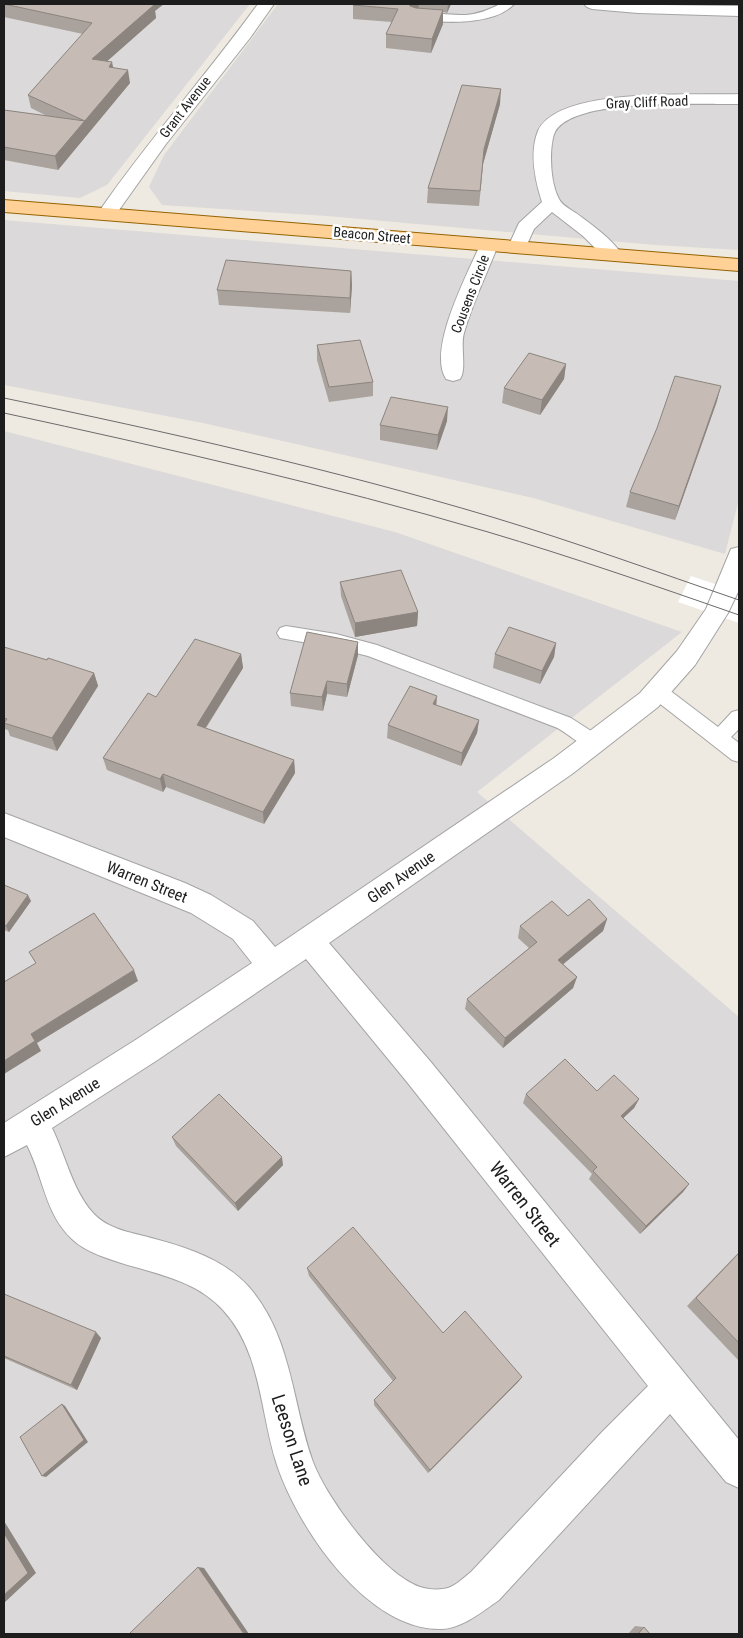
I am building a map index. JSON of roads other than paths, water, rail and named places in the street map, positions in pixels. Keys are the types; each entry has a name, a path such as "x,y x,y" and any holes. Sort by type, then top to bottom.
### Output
{"main road":[{"name":"Beacon Street","path":"4,206 739,265"}],"street":[{"name":"Grant Avenue","path":"108,213 160,140 244,35 266,4"},
{"path":"592,4 638,8 739,11"},
{"name":"Gray Cliff Road","path":"551,203 543,180 541,155 548,130 563,116 588,106 612,102 739,99"},
{"path":"517,247 526,227 551,203 590,232 612,254"},
{"name":"Cousens Circle","path":"453,374 451,355 453,334 489,245"},
{"name":"Glen Avenue","path":"18,1132 148,1049 309,941 595,743 626,719 657,691 686,658 716,613 728,588 739,555"},
{"name":"Warren Street","path":"4,824 201,904 242,930 272,966"},
{"name":"Warren Street","path":"309,941 397,1043 671,1388 739,1469"},
{"name":"Leeson Lane","path":"18,1132 47,1148 61,1191 72,1212 83,1227 100,1238 118,1246 195,1267 213,1278 247,1312 260,1336 268,1359 297,1467 313,1502 328,1527 359,1565 378,1584 401,1599 422,1607 442,1609 464,1602 485,1586 615,1445 671,1388"}],"lane":[{"path":"415,16 442,19 470,19 496,12 508,4"},
{"path":"286,633 344,642 392,657 564,723 582,732 595,743"},
{"path":"657,691 739,754"},
{"path":"719,738 739,717"}],"tram line":[{"path":"4,398 249,452 371,483 492,517 616,557 739,600"},
{"path":"4,413 247,468 368,498 551,551 739,615"}]}
